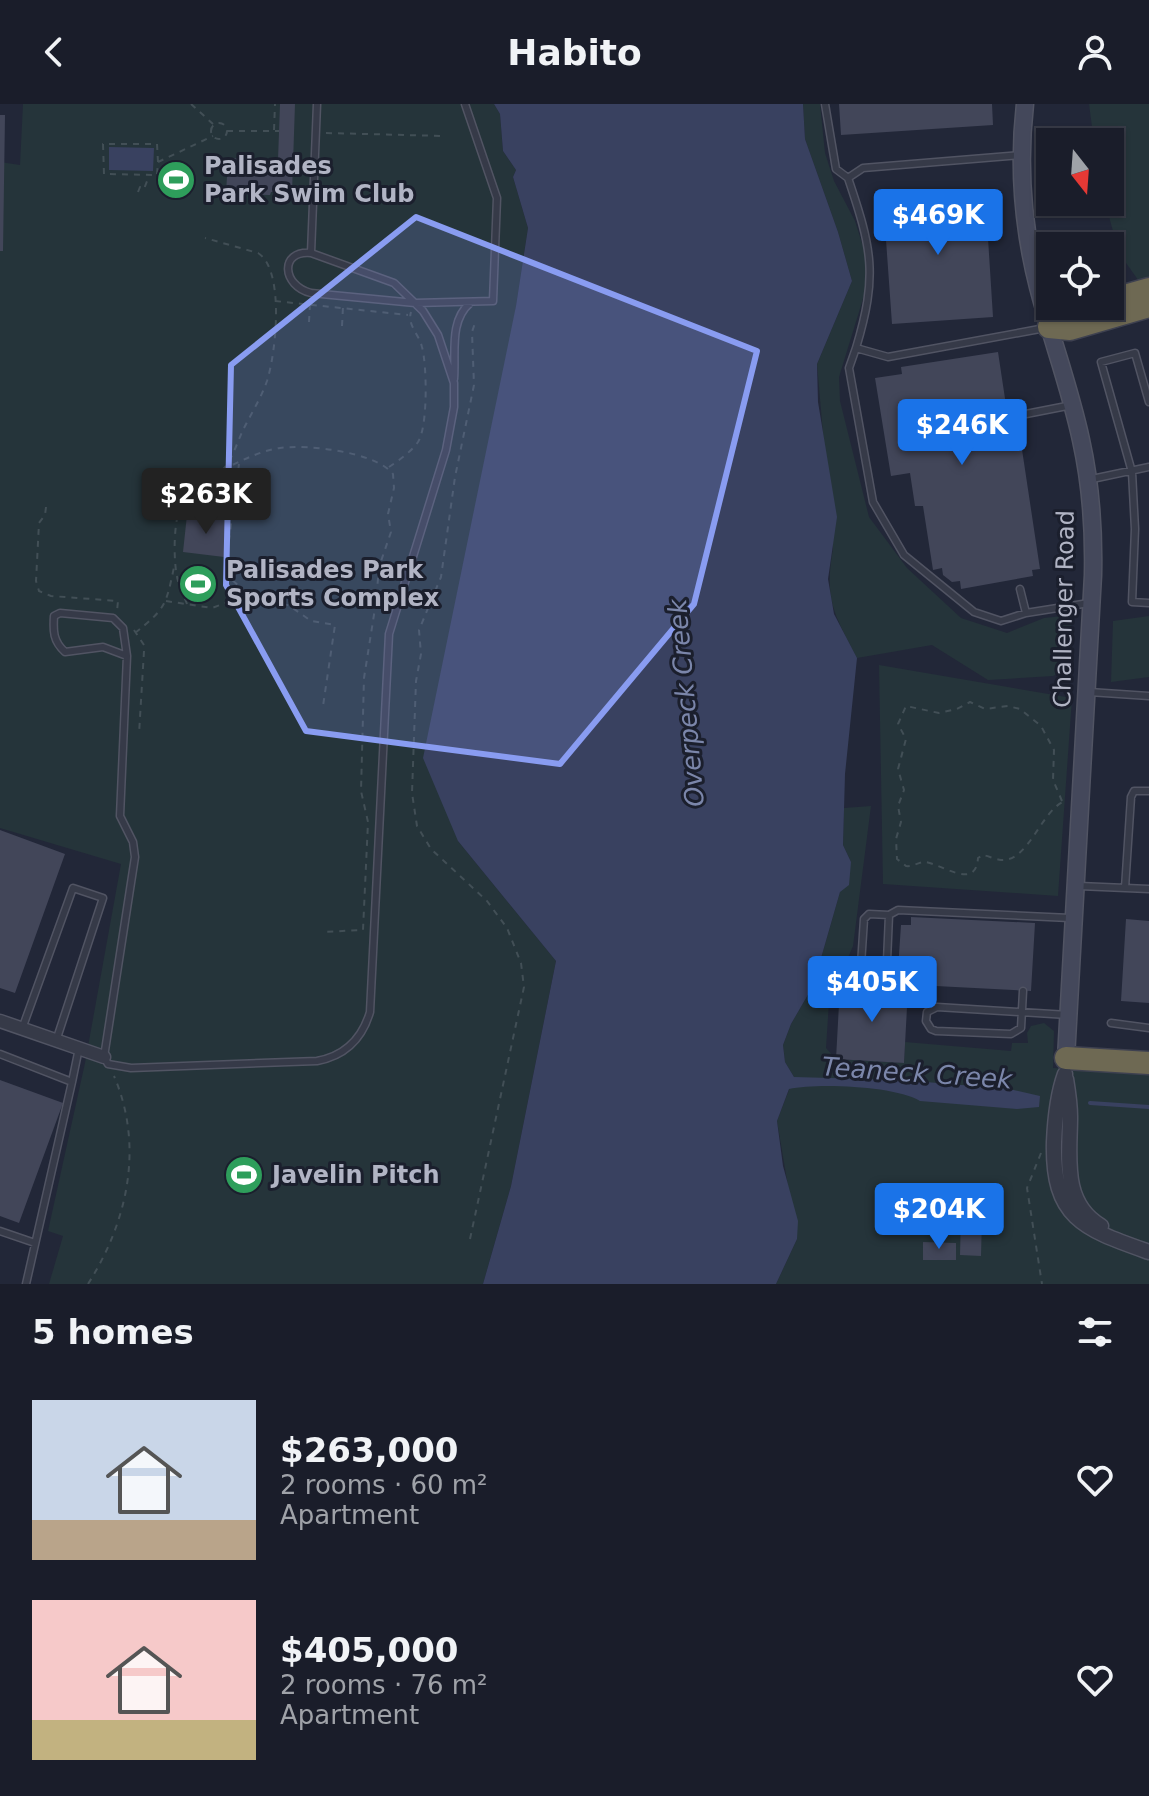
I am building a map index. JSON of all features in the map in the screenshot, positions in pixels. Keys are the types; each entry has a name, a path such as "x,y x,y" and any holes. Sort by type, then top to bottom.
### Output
{"highway":[{"path":"1124,296 1149,289"},
{"path":"1049,327 1070,329 1149,306"},
{"path":"1049,327 1057,320"},
{"path":"1066,1066 1149,1063"}],"main road":[{"name":"Challenger Road","path":"1025,104 1022,155 1027,234 1072,405 1088,480 1093,541 1066,1066"}],"street":[{"path":"0,1021 106,1060"},
{"name":"Challenger Road","path":"1066,1066 1070,1115 1068,1170 1077,1200 1094,1222 1149,1250"}],"lane":[{"path":"311,253 317,104"},
{"path":"454,383 438,335 428,317 415,303 394,283 302,252 290,261 289,273 299,290 311,293 415,303 491,302 494,299 498,213 494,186 465,104"},
{"path":"825,104 836,169 848,178 869,250 872,283 868,309 849,368 873,502 904,555 974,612 1001,621 1026,613 1092,602"},
{"path":"848,178 863,168 1022,155"},
{"path":"127,656 103,647 65,652 58,646 53,633 54,616 60,613 113,618 123,628 127,656 120,816 133,842 135,857 106,1060 131,1068 317,1061 338,1055 366,1025 372,998 389,634 446,450 454,407 455,330 463,309 471,303"},
{"path":"856,348 888,357 1049,327"},
{"path":"1149,402 1135,353 1101,362 1132,472 1135,529 1132,602 1149,603"},
{"path":"1026,414 1072,405"},
{"path":"1088,480 1149,467"},
{"path":"1020,589 1026,613"},
{"path":"1087,692 1149,696"},
{"path":"1125,888 1131,797 1134,791 1149,791"},
{"path":"1076,886 1149,889"},
{"path":"22,1029 73,888 103,898 56,1041"},
{"path":"860,980 864,919 869,914 889,915 898,910 910,910 1030,919 1074,918"},
{"path":"887,961 889,915"},
{"path":"1023,991 1023,1012 1021,1028 1011,1034 936,1031 928,1026 925,1018 930,1009 937,1007 1023,1012 1068,1015"},
{"path":"1111,1023 1149,1028"},
{"path":"26,1284 79,1048"},
{"path":"0,1054 72,1082"},
{"path":"0,1231 35,1243"}],"path":[{"path":"191,104 214,124 224,124 227,131"},
{"path":"274,131 275,104"},
{"path":"213,136 211,131 214,124"},
{"path":"227,131 279,131"},
{"path":"158,162 213,136 222,138 227,131"},
{"path":"316,132 444,136"},
{"path":"103,144 157,144 158,162 157,175 104,174 103,144"},
{"path":"138,192 140,187 144,189 150,175"},
{"path":"205,238 265,257 272,272 275,301 273,347 266,383 222,470"},
{"path":"309,322 311,293"},
{"path":"342,326 344,296"},
{"path":"275,301 409,315"},
{"path":"409,315 415,303"},
{"path":"388,468 417,443 426,399 421,342 409,315"},
{"path":"470,1239 524,987 521,963 507,928 487,901 431,849 417,826 412,793 416,681 421,654 419,630 441,577 455,477 474,385 472,341 475,323"},
{"path":"187,604 175,562 175,533 181,504 189,494 222,470 265,451 295,447 353,454 388,468 393,474 394,488 388,514 391,532 379,567 364,678 361,791 368,822 363,930 322,932"},
{"path":"239,462 225,570 249,596"},
{"path":"135,633 158,616 166,601 175,562"},
{"path":"166,601 212,608 231,599 249,596 276,599 311,621 335,625 323,706"},
{"path":"970,702 985,709 1008,706 1020,709 1041,726 1052,745 1055,757 1053,780 1064,801 1046,816 1040,828 1012,858 999,860 983,855 978,858 978,868 967,874 923,862 906,866 897,859 896,839 901,822 898,806 904,790 898,769 906,739 898,724 900,715 910,705 939,713 970,702"},
{"path":"88,1284 108,1253 130,1178 130,1146 123,1098 106,1060"},
{"path":"1042,1151 1027,1188 1042,1284"}],"highlighted area":[{"path":"416,217 757,351 694,604 560,764 306,731 226,585 231,365"}],"shaded area":[{"path":"23,104 494,104 500,114 503,151 516,170 513,177 528,228 516,306 458,841 556,961 511,1186 483,1284 49,1284 63,1236 48,1231 85,1063 121,864 0,828 0,162 20,165"},
{"path":"803,104 820,104 825,153 834,181 855,221 867,259 866,289 839,377 840,401 869,517 907,568 961,618 1007,633 1044,618 1072,615 1070,667 1053,676 988,680 932,645 857,658 837,617 831,594 833,549 817,364 852,281 805,139"},
{"path":"1089,104 1149,104 1149,281 1141,284 1124,260 1124,232 1113,232 1109,216 1124,216 1124,128 1092,128"},
{"path":"1149,616 1149,677 1111,682 1113,621"},
{"path":"879,665 1072,698 1058,896 883,884"},
{"path":"871,806 853,946 829,1002 826,1048 836,1059 904,1063 905,1042 1011,1051 1012,1043 1028,1043 1027,1033 1031,1026 1044,1023 1054,1031 1053,1068 1149,1073 1149,1284 776,1284 797,1239 777,1121 794,1077 785,1062 783,1045 813,986 851,862 843,845 844,808"}],"water":[{"name":"Overpeck Creek","path":"494,104 803,104 805,139 852,281 817,364 818,402 837,517 828,579 834,614 857,658 845,774 843,845 851,862 849,885 840,892 813,986 783,1045 785,1062 794,1077 902,1080 1009,1089 1040,1096 1039,1107 1017,1109 920,1101 893,1092 856,1087 789,1089 777,1121 783,1166 798,1221 797,1239 776,1284 483,1284 511,1186 556,961 458,841 423,758 516,306 528,228 513,177 516,170 503,151 500,114"},
{"path":"109,147 154,148 153,171 109,170"}],"building":[{"path":"280,104 295,104 292,193 226,194 228,158 278,160"},
{"path":"839,104 992,104 993,125 841,135"},
{"path":"0,115 5,115 3,251 0,251"},
{"path":"985,191 993,317 892,324 883,198"},
{"path":"998,352 1009,425 1018,423 1040,569 1032,570 1033,576 961,589 960,581 952,582 943,575 942,568 933,570 923,506 915,506 910,473 891,476 875,378 902,374 901,367"},
{"path":"187,515 228,520 224,557 183,552"},
{"path":"0,830 65,854 15,993 0,988"},
{"path":"911,917 1035,923 1031,991 897,984 901,925 911,925"},
{"path":"1126,919 1149,921 1149,1003 1121,1001"},
{"path":"840,986 908,989 904,1063 836,1059"},
{"path":"0,1080 63,1103 19,1223 0,1216"},
{"path":"961,1217 982,1218 981,1256 960,1255"},
{"path":"923,1242 956,1243 956,1260 923,1260"}],"waterway":[{"name":"Teaneck Creek","path":"1090,1103 1149,1107"}],"place":[{"name":"Palisades Park Swim Club","path":"176,180"},
{"name":"Palisades Park Sports Complex","path":"198,584"},
{"name":"Javelin Pitch","path":"244,1175"}]}
